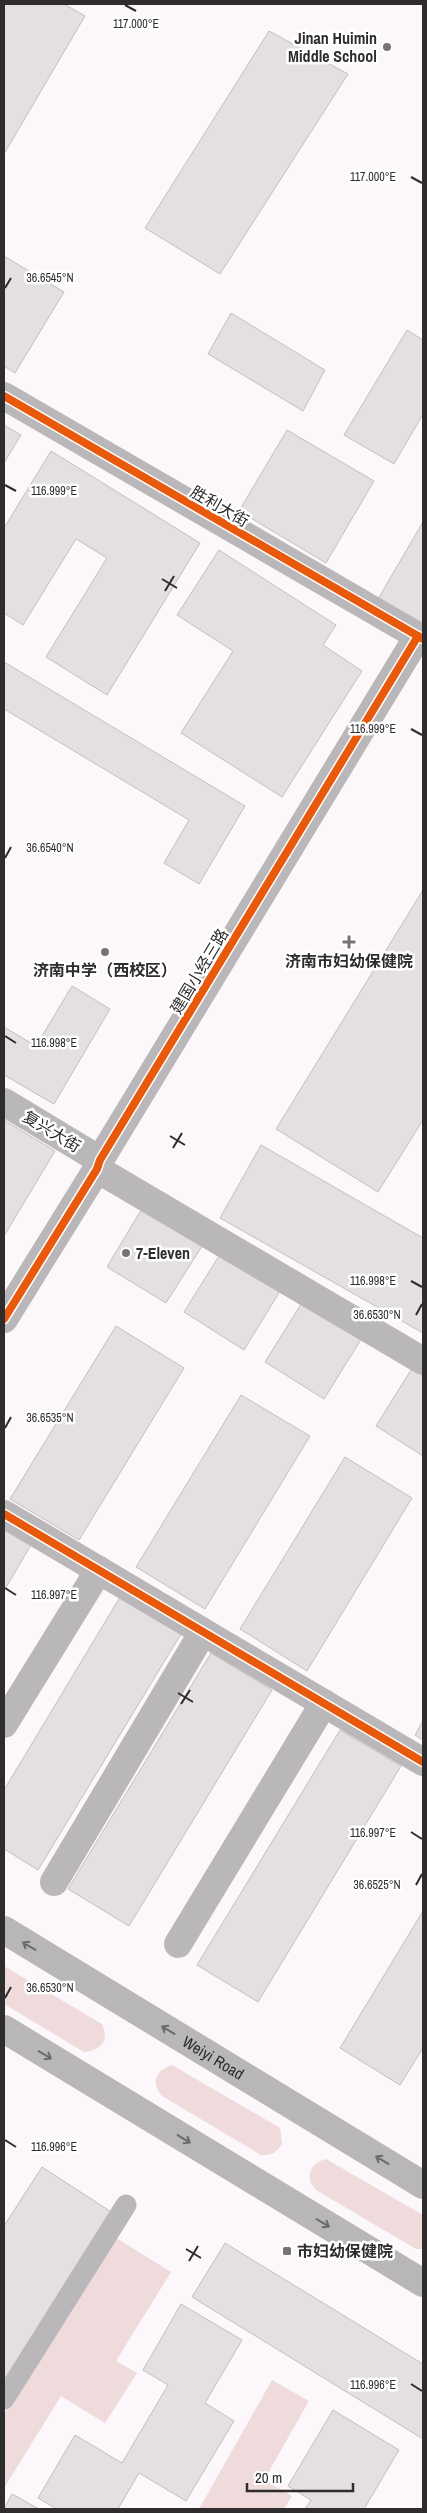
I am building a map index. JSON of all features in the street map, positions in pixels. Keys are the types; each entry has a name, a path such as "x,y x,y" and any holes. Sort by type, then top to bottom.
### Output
{"main road":[{"name":"Weiyi Road","path":"4,1930 423,2185"},
{"path":"4,2029 423,2283"}],"street":[{"name":"胜利大街","path":"4,396 421,638"},
{"name":"建国小经三路","path":"4,1319 421,638"},
{"name":"复兴大街","path":"4,1102 99,1165 423,1361"},
{"path":"4,1514 423,1762"},
{"path":"4,1724 99,1570"},
{"path":"54,1882 203,1632"},
{"path":"178,1944 324,1703"}],"lane":[{"path":"4,2398 126,2205"}],"shaded area":[{"path":"4,1966 102,2024 105,2035 102,2044 95,2049 84,2052 4,2004"},
{"path":"172,2065 280,2128 282,2144 280,2147 273,2153 261,2155 162,2096 156,2086 156,2078 162,2070"},
{"path":"326,2159 423,2215 423,2249 416,2249 316,2190 310,2180 310,2171 320,2161"},
{"path":"113,2236 171,2272 116,2361 137,2373 105,2423 61,2396 4,2488 4,2414"},
{"path":"272,2380 309,2401 264,2480 292,2496 284,2509 199,2509"}],"building":[{"path":"4,4 64,4 85,16 4,154"},
{"path":"269,31 348,74 220,274 145,228"},
{"path":"4,256 64,292 15,373 4,366"},
{"path":"231,313 325,370 303,411 208,354"},
{"path":"407,330 423,340 423,414 394,464 344,435"},
{"path":"4,425 21,435 4,463"},
{"path":"287,430 374,481 326,563 239,511"},
{"path":"51,451 200,543 107,695 46,657 107,558 76,539 23,625 4,613 4,528"},
{"path":"423,522 423,626 378,599"},
{"path":"219,550 336,625 323,645 362,671 282,797 181,733 233,651 177,615"},
{"path":"4,662 245,806 199,884 164,863 189,820 4,709"},
{"path":"423,890 423,1120 378,1192 276,1129"},
{"path":"72,986 110,1009 54,1104 4,1075 4,1027 36,1046"},
{"path":"4,1120 55,1151 4,1236"},
{"path":"261,1145 423,1238 423,1333 220,1218"},
{"path":"144,1205 204,1243 166,1303 107,1267"},
{"path":"222,1251 282,1288 244,1350 184,1312"},
{"path":"303,1301 362,1338 324,1399 265,1362"},
{"path":"116,1326 184,1368 79,1540 10,1499"},
{"path":"414,1365 423,1371 423,1456 376,1426"},
{"path":"241,1395 310,1436 205,1609 136,1567"},
{"path":"345,1457 412,1498 307,1671 240,1629"},
{"path":"4,1526 32,1543 4,1591"},
{"path":"120,1597 181,1634 38,1870 4,1849 4,1790"},
{"path":"211,1653 272,1690 129,1926 68,1889"},
{"path":"423,1721 423,1740 415,1735"},
{"path":"340,1730 401,1766 258,2002 197,1965"},
{"path":"423,1911 423,2048 400,2085 340,2048"},
{"path":"42,2167 116,2215 4,2389 4,2226"},
{"path":"225,2243 423,2364 423,2439 192,2297"},
{"path":"181,2304 242,2340 205,2403 234,2421 186,2501 139,2473 118,2509 57,2509 38,2498 75,2435 122,2463 168,2385 143,2370"},
{"path":"333,2410 399,2450 364,2509 305,2509 311,2500 288,2486"},
{"path":"12,2494 39,2509 4,2509"}],"cycle path":[{"path":"4,396 423,639"},
{"path":"4,1319 97,1169 100,1160 418,636"},
{"path":"4,1514 423,1762"}],"place":[{"name":"Jinan Huimin Middle School","path":"387,47"},
{"name":"济南市妇幼保健院","path":"349,942"},
{"name":"济南中学（西校区）","path":"105,952"},
{"name":"7-Eleven","path":"126,1253"},
{"name":"市妇幼保健院","path":"287,2251"}]}
